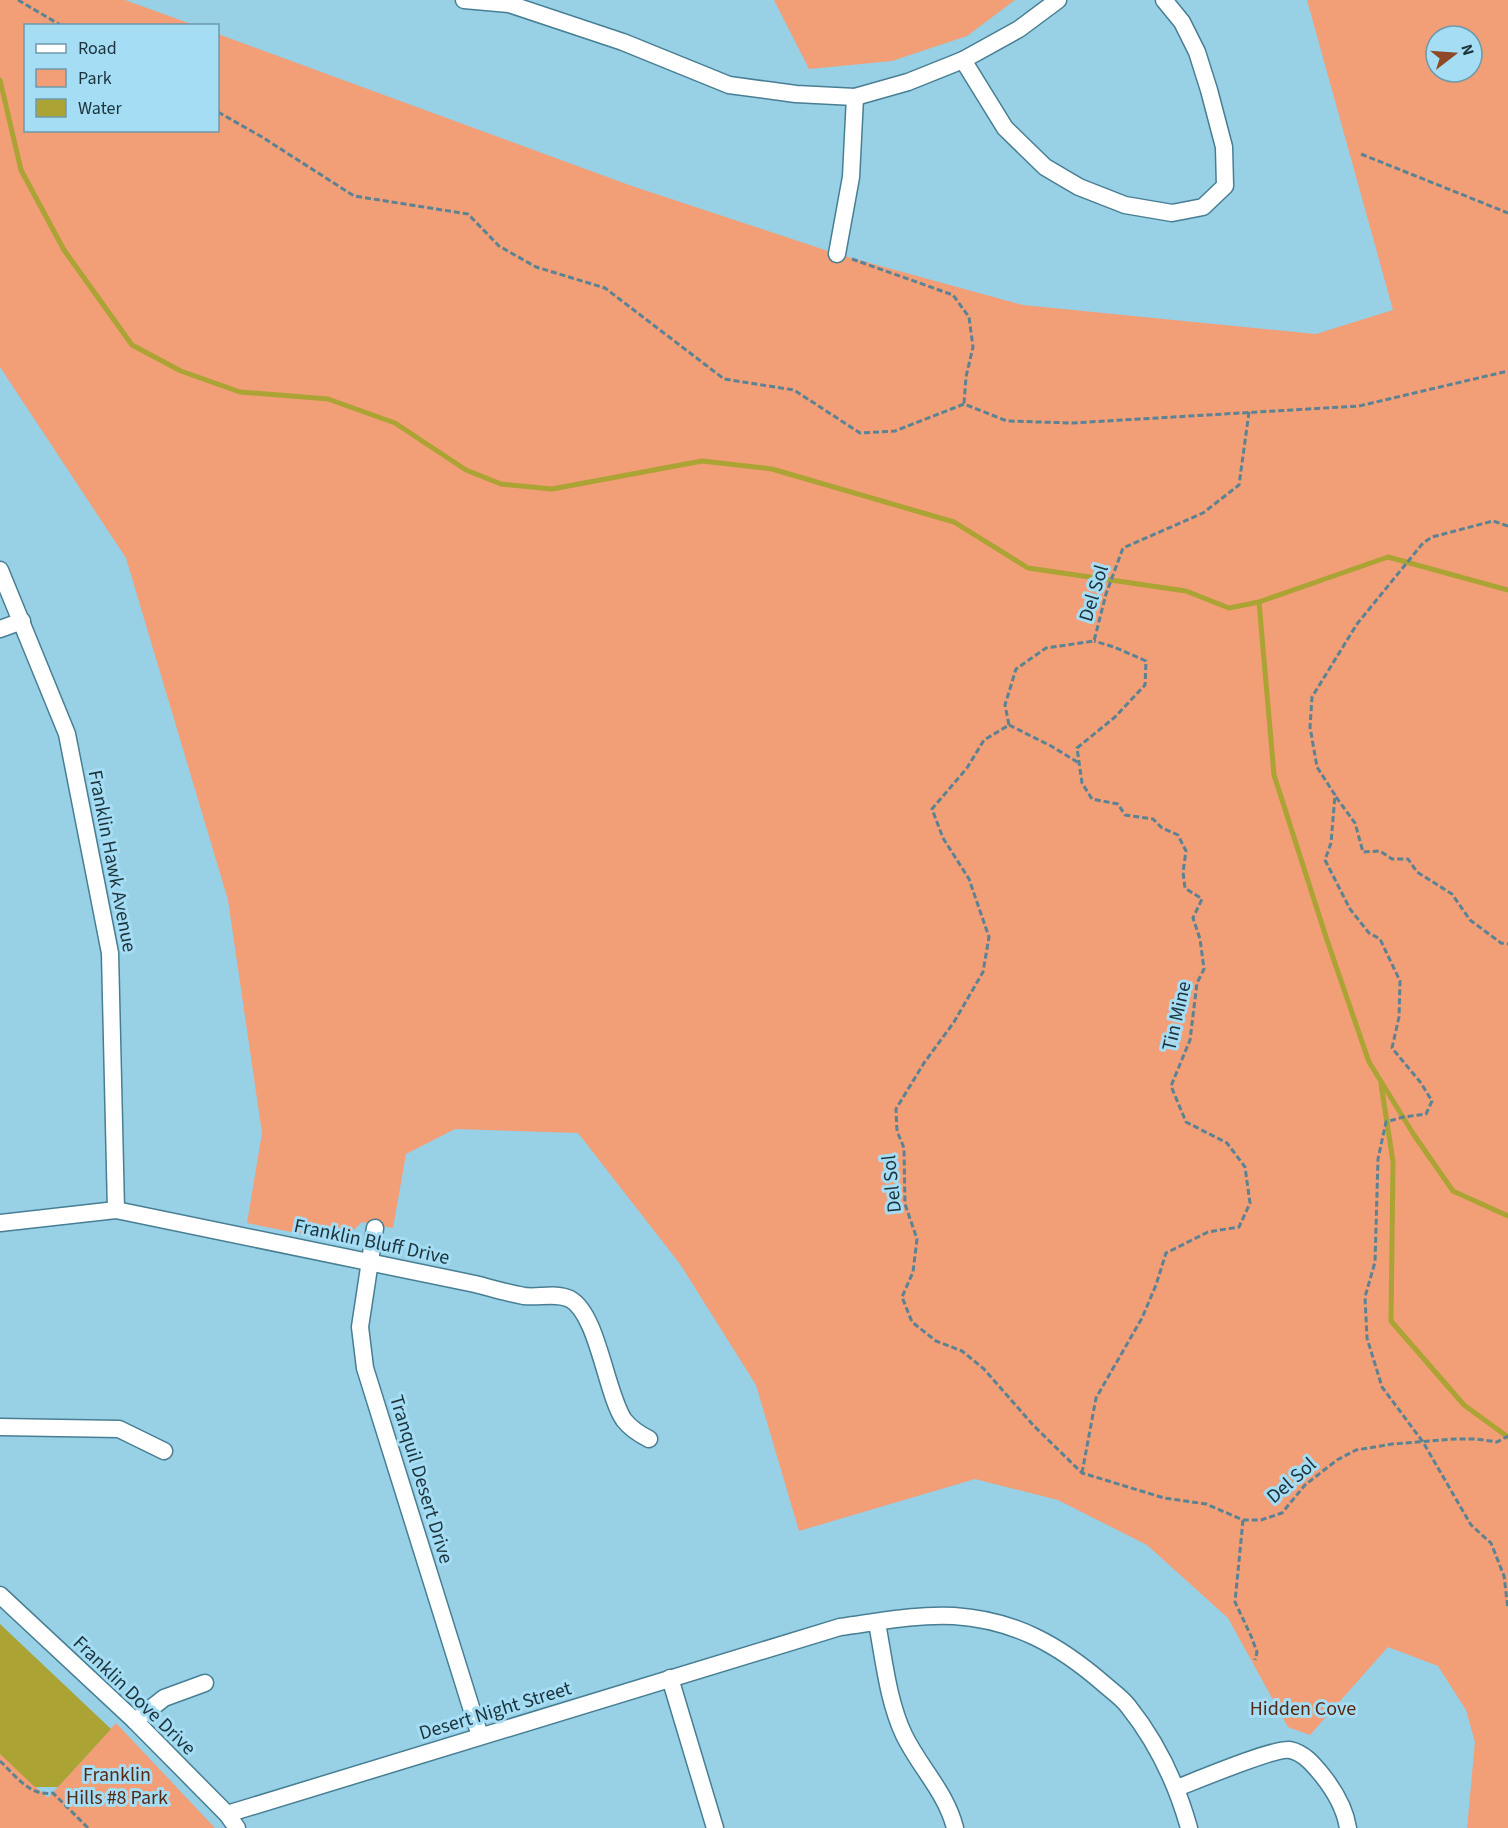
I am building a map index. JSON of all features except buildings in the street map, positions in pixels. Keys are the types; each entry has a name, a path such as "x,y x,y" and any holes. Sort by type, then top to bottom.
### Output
{"street":[{"path":"464,0 507,2 623,42 729,85 796,94 855,97 908,82 963,60 1019,29 1058,0"},
{"path":"963,60 1005,128 1045,167 1079,187 1125,205 1172,213 1203,207 1225,186 1224,147 1197,52 1182,22 1164,0"},
{"path":"837,254 851,177 855,97"},
{"name":"Franklin Hawk Avenue","path":"0,570 67,734 111,953 116,1210"},
{"path":"0,629 21,621"},
{"name":"Franklin Bluff Drive","path":"0,1223 116,1210 517,1294 569,1298 586,1318 597,1342 622,1418 636,1432 649,1439"},
{"name":"Tranquil Desert Drive","path":"375,1228 360,1327 365,1368 480,1736"},
{"path":"0,1426 119,1429 164,1451"},
{"name":"Franklin Dove Drive","path":"0,1595 135,1721 227,1814 237,1828"},
{"name":"Desert Night Street","path":"227,1814 840,1627 907,1618 953,1616 995,1622 1043,1639 1085,1667 1127,1705 1156,1749 1177,1788 1189,1828"},
{"path":"878,1623 893,1705 904,1736 937,1785 956,1828"},
{"path":"670,1678 715,1828"},
{"path":"135,1721 164,1698 205,1683"},
{"path":"1177,1788 1267,1754 1287,1749 1301,1754 1327,1780 1346,1816 1348,1828"}],"path":[{"path":"18,0 59,24"},
{"path":"219,113 262,137 354,196 468,214 499,246 536,267 605,288 723,379 794,390 860,434 895,431 964,404 1007,422 1072,423 1359,406 1508,371"},
{"path":"1361,154 1508,213"},
{"path":"837,254 953,295 969,316 973,347 966,377 964,404"},
{"name":"Del Sol","path":"1249,412 1239,485 1203,513 1123,548 1106,594 1094,641 1046,648 1016,669 1005,705 1009,725 984,740 967,768 932,809 943,838 969,879 989,937 982,972 954,1022 924,1063 896,1109 897,1131 904,1148 905,1204 917,1239 914,1272 902,1297 912,1322 936,1341 962,1351 984,1369 1033,1425 1082,1473 1164,1498 1206,1504 1243,1520 1261,1520 1282,1513 1305,1485 1337,1460 1356,1450 1423,1442 1476,1439 1497,1442 1508,1436"},
{"path":"1508,526 1493,521 1432,537 1423,543 1357,624 1312,697 1310,727 1317,767 1355,824 1363,852 1380,851 1392,859 1408,859 1417,872 1452,894 1470,920 1501,943 1508,944"},
{"path":"1079,763 1077,748 1114,717 1146,685 1146,661 1094,641"},
{"path":"1009,725 1079,763"},
{"name":"Tin Mine","path":"1079,763 1082,783 1092,799 1118,804 1125,815 1153,819 1162,828 1179,835 1186,851 1183,872 1185,888 1202,899 1193,918 1200,939 1204,969 1197,983 1190,1040 1171,1086 1186,1122 1227,1143 1245,1167 1250,1203 1239,1227 1208,1232 1166,1253 1142,1318 1096,1398 1082,1473"},
{"path":"1335,795 1331,843 1325,860 1350,909 1369,933 1380,939 1400,981 1399,1017 1392,1048 1432,1101 1426,1114 1386,1122 1378,1159 1375,1262 1365,1297 1367,1338 1382,1387 1423,1442 1471,1524 1491,1543 1504,1576 1508,1609"},
{"path":"1243,1520 1235,1602 1257,1652 1255,1660"},
{"path":"0,1761 31,1791 53,1793 88,1828"}],"green space":[{"name":"Hidden Cove","path":"0,0 125,0 191,24 24,24 24,132 219,132 219,34 629,185 837,254 1023,305 1316,334 1393,310 1307,0 1508,0 1508,1828 1467,1828 1475,1742 1466,1710 1438,1666 1388,1647 1310,1735 1288,1727 1228,1618 1147,1545 1058,1500 975,1479 799,1531 756,1385 680,1264 578,1133 455,1129 406,1154 393,1228 362,1222 341,1242 247,1223 262,1133 228,900 126,558 0,367"},
{"path":"774,0 1015,0 967,36 892,61 809,69"},
{"name":"Franklin Hills #8 Park","path":"116,1723 215,1828 0,1828 0,1754 48,1798"}],"water":[{"path":"0,1624 111,1729 58,1787 35,1787 0,1754"}],"waterway":[{"path":"0,80 21,170 64,250 132,345 181,371 240,392 328,399 395,423 466,470 501,484 552,489 702,461 772,469 954,522 1028,568 1186,591 1229,608 1259,602 1388,557 1508,590"},
{"path":"1259,602 1274,775 1369,1062 1414,1135 1453,1191 1508,1216"},
{"path":"1381,1084 1393,1162 1391,1321 1464,1405 1508,1437"}]}
